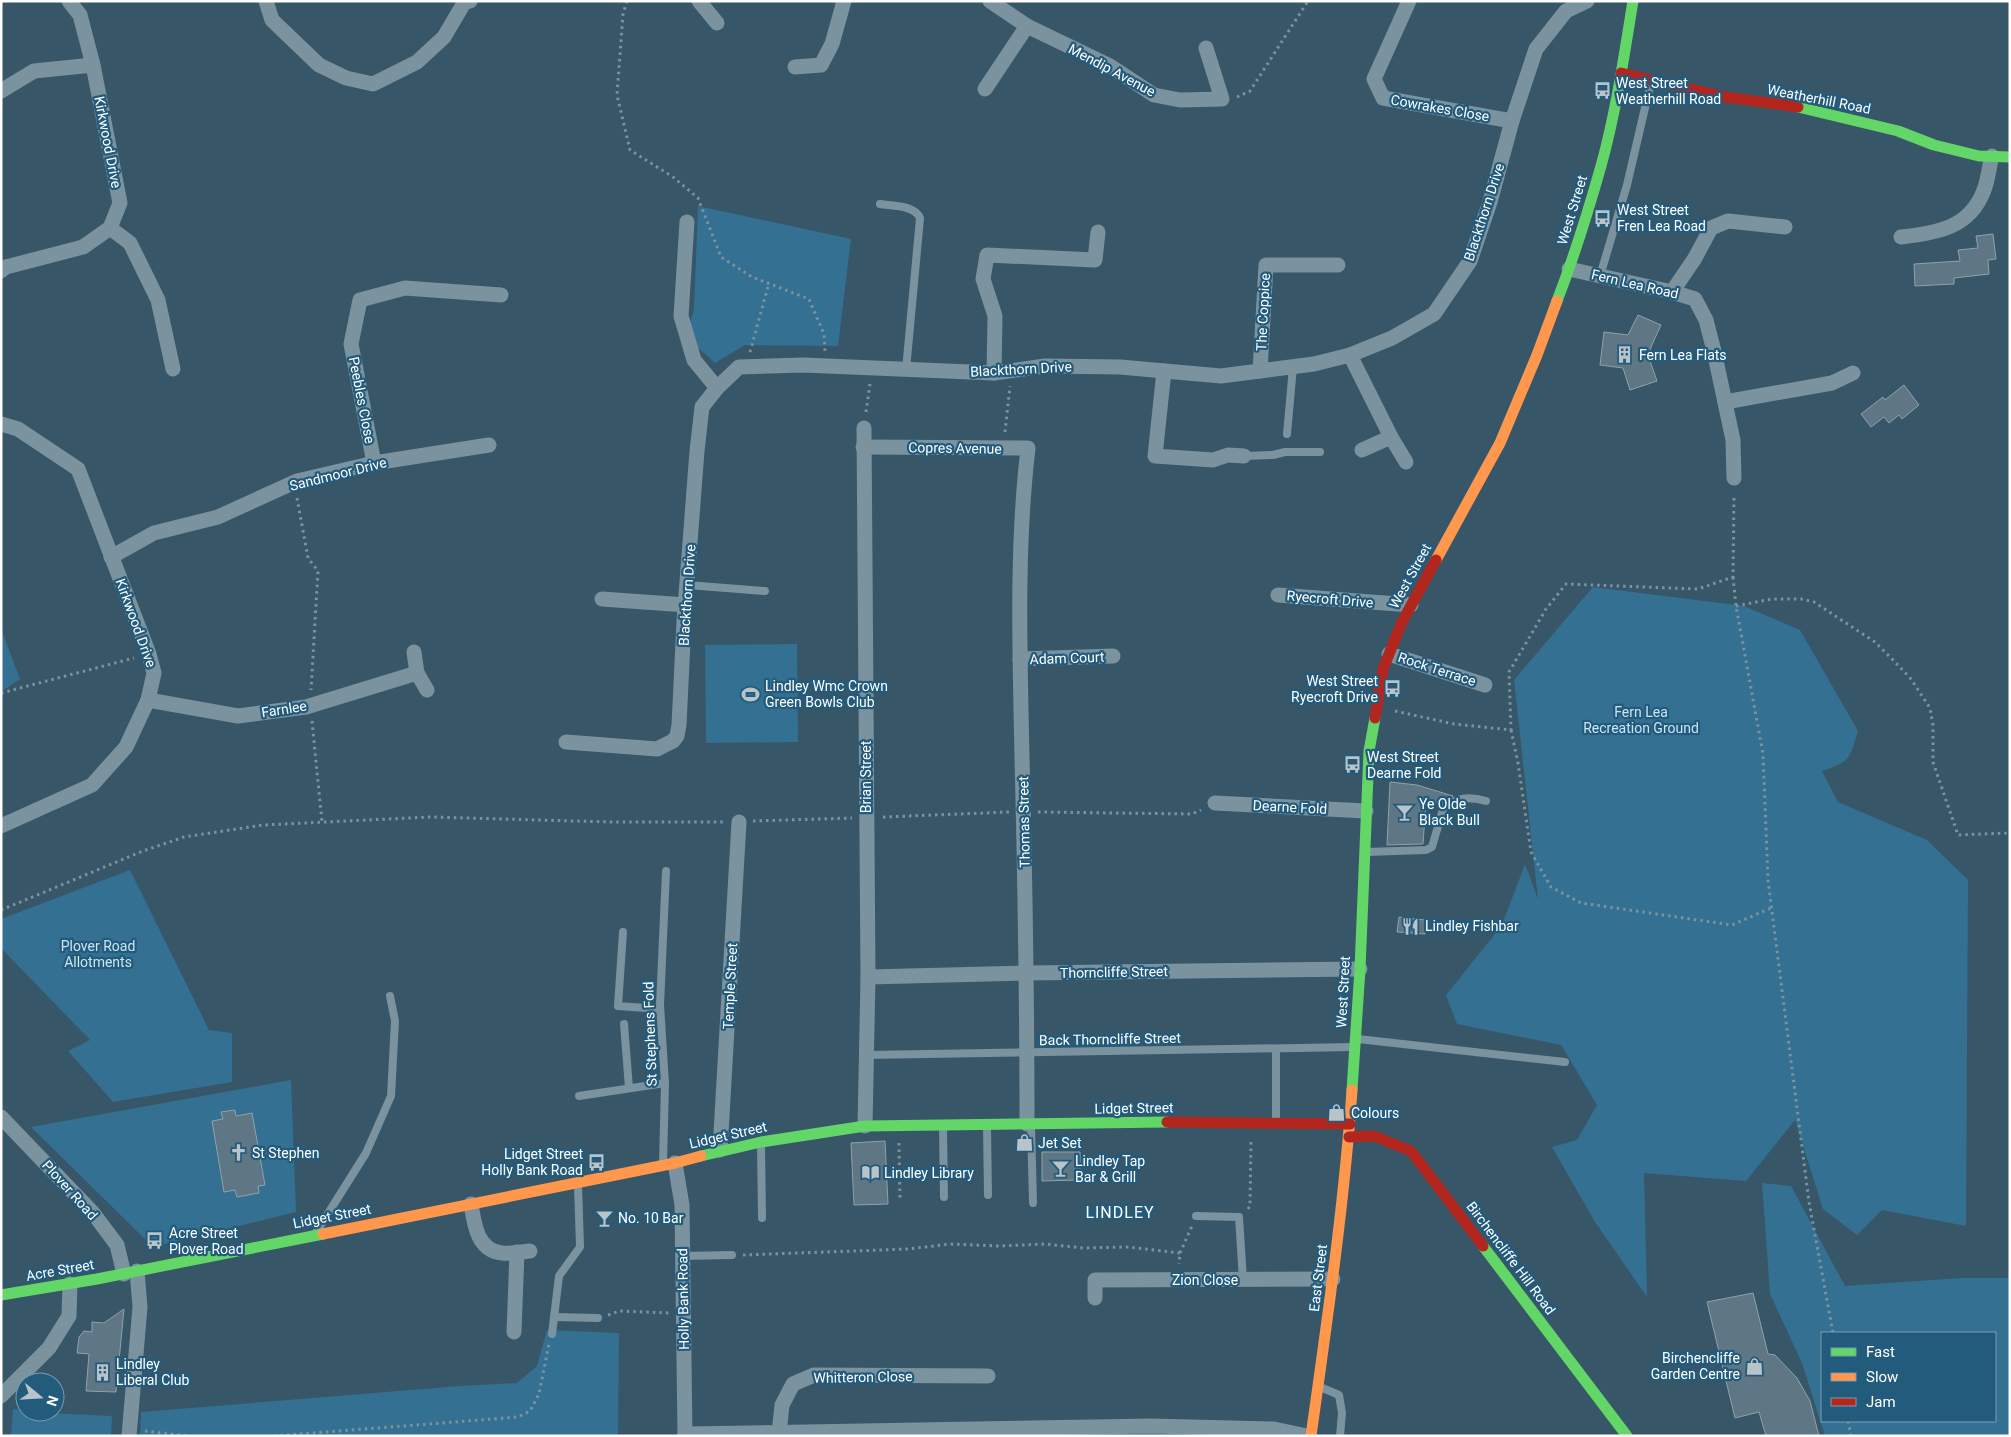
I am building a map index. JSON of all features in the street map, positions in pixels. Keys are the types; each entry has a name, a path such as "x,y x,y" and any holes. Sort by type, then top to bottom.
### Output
{"street":[{"name":"Kirkwood Drive","path":"69,1 80,15 93,65 120,203 110,228"},
{"path":"266,1 272,20 319,65 346,78 373,84 417,62 444,37 466,2"},
{"path":"700,1 717,23"},
{"path":"795,67 821,65 832,44 844,1"},
{"name":"Mendip Avenue","path":"990,1 1027,26 1110,66 1154,95 1180,100 1222,99"},
{"name":"Cowrakes Close","path":"1409,1 1374,79 1383,98 1512,121"},
{"name":"Blackthorn Drive","path":"566,742 657,749 672,742 677,736 702,407 717,388 740,367 826,366 994,373 1044,366 1120,367 1221,376 1314,364 1350,355 1392,338 1434,314 1470,261 1490,202 1512,121 1536,49 1566,11 1587,1"},
{"name":"West Street","path":"1350,1124 1360,968 1369,751 1383,668 1402,622 1500,443 1537,355 1569,269 1601,165 1621,73 1633,1"},
{"path":"984,89 1027,26"},
{"path":"1206,48 1222,99"},
{"path":"1,91 34,71 93,65"},
{"name":"Weatherhill Road","path":"1621,73 1725,97 1811,110 1898,131 1934,145 1979,156 2010,157"},
{"path":"1901,236 1934,233 1956,224 1973,211 1984,190 1992,156"},
{"path":"1672,292 1695,258 1711,228 1728,221 1785,227"},
{"path":"687,222 681,316 694,360 717,388"},
{"path":"1,271 83,247 110,228 130,243 158,300 173,369"},
{"path":"994,373 995,316 983,280 986,255 1095,260 1098,232"},
{"name":"The Coppice","path":"1260,371 1266,264 1338,265"},
{"name":"Fern Lea Road","path":"1569,269 1696,299 1706,320 1725,402 1733,440 1734,478"},
{"name":"Peebles Close","path":"374,463 351,344 360,300 405,288 501,295"},
{"path":"1350,355 1391,437 1406,462"},
{"path":"1164,371 1155,456 1213,460 1228,454 1244,456"},
{"path":"1725,402 1832,383 1854,373"},
{"name":"Kirkwood Drive","path":"1,424 18,429 78,469 149,654 154,673 148,700 126,747 92,785 1,826"},
{"name":"Brian Street","path":"864,428 868,978 865,1126"},
{"path":"1362,450 1391,437"},
{"name":"Sandmoor Drive","path":"111,557 154,533 218,517 294,483 374,463 489,445"},
{"name":"Copres Avenue","path":"863,447 1028,448 1026,466"},
{"name":"Thomas Street","path":"1026,466 1022,519 1020,659 1029,1124"},
{"name":"Ryecroft Drive","path":"1278,594 1411,605"},
{"path":"602,598 686,605"},
{"path":"414,652 417,673 426,690"},
{"name":"Rock Terrace","path":"1389,654 1485,685"},
{"name":"Adam Court","path":"1020,659 1113,656"},
{"name":"Farnlee","path":"148,700 238,716 310,705 417,673"},
{"name":"Dearne Fold","path":"1215,803 1366,811"},
{"name":"Temple Street","path":"720,1150 739,822"},
{"name":"Thorncliffe Street","path":"868,978 1027,973 1360,968"},
{"name":"Plover Road","path":"1,1117 93,1213 116,1244 131,1272 140,1307 130,1433"},
{"name":"Lidget Street","path":"131,1272 578,1183 669,1164 720,1150 865,1126 1350,1124"},
{"name":"East Street","path":"1311,1436 1333,1279 1350,1124"},
{"name":"Birchencliffe Hill Road","path":"1349,1137 1374,1136 1412,1151 1627,1436"},
{"name":"Holly Bank Road","path":"669,1164 682,1205 685,1435"},
{"path":"471,1204 475,1230 486,1247 501,1254 523,1252 514,1332"},
{"name":"Acre Street","path":"1,1295 131,1272"},
{"name":"Zion Close","path":"1095,1298 1095,1280 1333,1279"},
{"path":"1,1396 49,1348 69,1316 70,1284"},
{"name":"Whitteron Close","path":"779,1434 782,1405 794,1384 814,1375 988,1376"},
{"path":"685,1435 1151,1426 1274,1429 1306,1436"}],"lane":[{"path":"1600,276 1627,185 1652,80"},
{"path":"880,204 911,209 916,211 920,218 906,370"},
{"path":"1287,434 1293,367"},
{"path":"1244,456 1273,455 1285,452 1320,452"},
{"path":"687,585 765,591"},
{"path":"1364,852 1426,850 1432,847 1443,809 1447,804 1456,800 1475,798 1486,801"},
{"name":"St Stephens Fold","path":"666,871 660,1009 669,1164"},
{"path":"623,932 618,1006 660,1009"},
{"path":"315,1235 366,1153 391,1096 395,1021 390,996"},
{"path":"624,1024 629,1088"},
{"name":"Back Thorncliffe Street","path":"866,1055 1276,1049 1355,1043 1565,1062"},
{"path":"1276,1049 1276,1123"},
{"path":"579,1096 665,1083"},
{"path":"987,1124 988,1195"},
{"path":"1029,1124 1033,1203"},
{"path":"943,1125 944,1197"},
{"path":"761,1142 762,1218"},
{"path":"552,1334 558,1276 580,1247 578,1183"},
{"path":"1196,1216 1239,1217 1243,1280"},
{"path":"683,1256 732,1255"},
{"path":"554,1317 598,1318"},
{"path":"1318,1386 1339,1395 1342,1413 1340,1436"}],"path":[{"path":"627,1 623,14 617,95 630,150 673,176 698,198 721,257 752,276 809,299 824,334 826,366"},
{"path":"1222,99 1233,99 1250,91 1308,1"},
{"path":"746,367 769,283"},
{"path":"864,428 872,368"},
{"path":"1004,448 1011,371"},
{"path":"1734,478 1733,577 1736,606 1763,754 1768,880 1771,908 1809,1202 1832,1332"},
{"path":"294,483 308,558 318,571 310,705 322,822"},
{"path":"1733,577 1698,589 1566,584 1546,609 1509,672 1511,730 1518,763 1531,852 1551,887 1581,903 1732,925 1771,908"},
{"path":"1736,606 1772,599 1801,599 1814,602 1874,642 1911,679 1930,708 1933,725 1933,762 1958,835 2010,833"},
{"path":"1,693 149,654"},
{"path":"1377,704 1397,712 1454,724 1511,730"},
{"path":"1,910 142,851 184,837 263,825 430,817 739,822 1023,812 1192,814 1215,803"},
{"path":"1239,1217 1250,1206 1251,1123"},
{"path":"899,1125 900,1200"},
{"path":"1178,1280 1180,1253 1196,1216"},
{"path":"732,1255 908,1249 950,1244 999,1246 1045,1244 1083,1248 1127,1247 1180,1253"},
{"path":"598,1318 620,1311 683,1313"},
{"path":"274,1436 518,1417 530,1411 539,1394 552,1334"},
{"path":"1848,1422 1851,1436"},
{"path":"130,1433 189,1436"}],"green space":[{"path":"698,206 851,239 838,346 745,345 715,363 697,347 689,326 694,309"},
{"name":"Fern Lea Recreation Ground","path":"1593,587 1744,606 1800,630 1858,731 1848,758 1839,765 1822,771 1838,802 1927,840 1968,880 1966,1226 1882,1210 1857,1235 1823,1209 1795,1120 1746,1181 1644,1173 1647,1297 1595,1222 1552,1147 1577,1140 1597,1105 1561,1045 1457,1024 1446,995 1502,925 1525,864 1538,899 1514,680"},
{"path":"1,629 20,679 1,692"},
{"name":"Lindley Wmc Crown Green Bowls Club","path":"797,644 798,742 706,743 705,645"},
{"name":"Plover Road Allotments","path":"130,870 209,1030 232,1033 232,1082 113,1102 68,1051 90,1040 1,948 1,919"},
{"path":"291,1080 296,1212 153,1247 31,1127"},
{"path":"1762,1183 1791,1186 1845,1286 1961,1278 2010,1278 2010,1436 1825,1436 1802,1363 1770,1294"},
{"path":"547,1330 619,1333 618,1436 140,1436 141,1412 517,1383 537,1366"},
{"path":"13,1409 15,1409 15,1422 65,1422 65,1414 112,1416 111,1436 11,1436"}],"building":[{"path":"1993,234 1996,259 1988,260 1989,274 1954,278 1954,284 1915,286 1914,264 1960,261 1958,250 1978,248 1976,236"},
{"name":"Fern Lea Flats","path":"1638,315 1661,325 1651,347 1649,358 1657,381 1630,390 1623,368 1600,365 1604,332 1628,335"},
{"path":"1904,385 1919,405 1902,419 1899,415 1889,423 1884,417 1871,427 1861,414 1883,397 1885,400"},
{"path":"1390,782 1417,785 1453,796 1441,803 1426,801 1423,844 1387,845"},
{"name":"Lindley Fishbar","path":"1399,917 1425,920 1425,934 1397,932"},
{"name":"St Stephen","path":"235,1110 236,1116 252,1113 265,1185 258,1186 259,1193 237,1197 235,1190 224,1192 212,1121 223,1119 221,1112"},
{"name":"Lindley Library","path":"885,1141 888,1204 854,1205 851,1143"},
{"name":"Lindley Tap Bar & Grill","path":"1042,1152 1080,1152 1080,1180 1042,1181"},
{"name":"Birchencliffe Garden Centre","path":"1753,1293 1768,1354 1775,1355 1797,1378 1810,1401 1819,1436 1766,1436 1759,1412 1735,1418 1707,1302"},
{"name":"Lindley Liberal Club","path":"124,1309 116,1392 86,1391 89,1354 77,1353 79,1337 84,1331 92,1332 92,1322 104,1323"}],"traffic: fast":[{"path":"1557,301 1580,234 1606,146 1633,1"},
{"path":"1798,107 1898,131 1934,145 1979,156 2010,157"},
{"path":"1352,1090 1360,969 1369,751 1375,718"},
{"path":"701,1156 761,1142 865,1126 1167,1122"},
{"path":"1,1295 97,1279 323,1234"},
{"path":"1483,1246 1627,1436"}],"traffic: slow":[{"path":"1436,560 1500,443 1537,355 1557,301"},
{"path":"1311,1436 1340,1220 1352,1090"},
{"path":"323,1234 675,1163 701,1156"}],"traffic: jam":[{"path":"1621,73 1725,97 1798,107"},
{"path":"1375,718 1383,669 1402,622 1436,560"},
{"path":"1167,1122 1350,1124"},
{"path":"1349,1137 1374,1136 1411,1151 1483,1246"}],"place":[{"name":"West Street Weatherhill Road","path":"1602,91"},
{"name":"West Street Fren Lea Road","path":"1603,218"},
{"name":"Fern Lea Flats","path":"1625,355"},
{"name":"West Street Ryecroft Drive","path":"1392,689"},
{"name":"Lindley Wmc Crown Green Bowls Club","path":"751,694"},
{"name":"West Street Dearne Fold","path":"1353,765"},
{"name":"Ye Olde Black Bull","path":"1405,812"},
{"name":"Lindley Fishbar","path":"1411,926"},
{"name":"Colours","path":"1337,1113"},
{"name":"Jet Set","path":"1024,1143"},
{"name":"St Stephen","path":"238,1153"},
{"name":"Lidget Street Holly Bank Road","path":"597,1162"},
{"name":"Lindley Tap Bar & Grill","path":"1061,1169"},
{"name":"Lindley Library","path":"870,1173"},
{"name":"No. 10 Bar","path":"604,1218"},
{"name":"Acre Street Plover Road","path":"155,1241"},
{"name":"Birchencliffe Garden Centre","path":"1754,1366"},
{"name":"Lindley Liberal Club","path":"102,1372"}],"district":[{"name":"LINDLEY","path":"1120,1212"}]}
